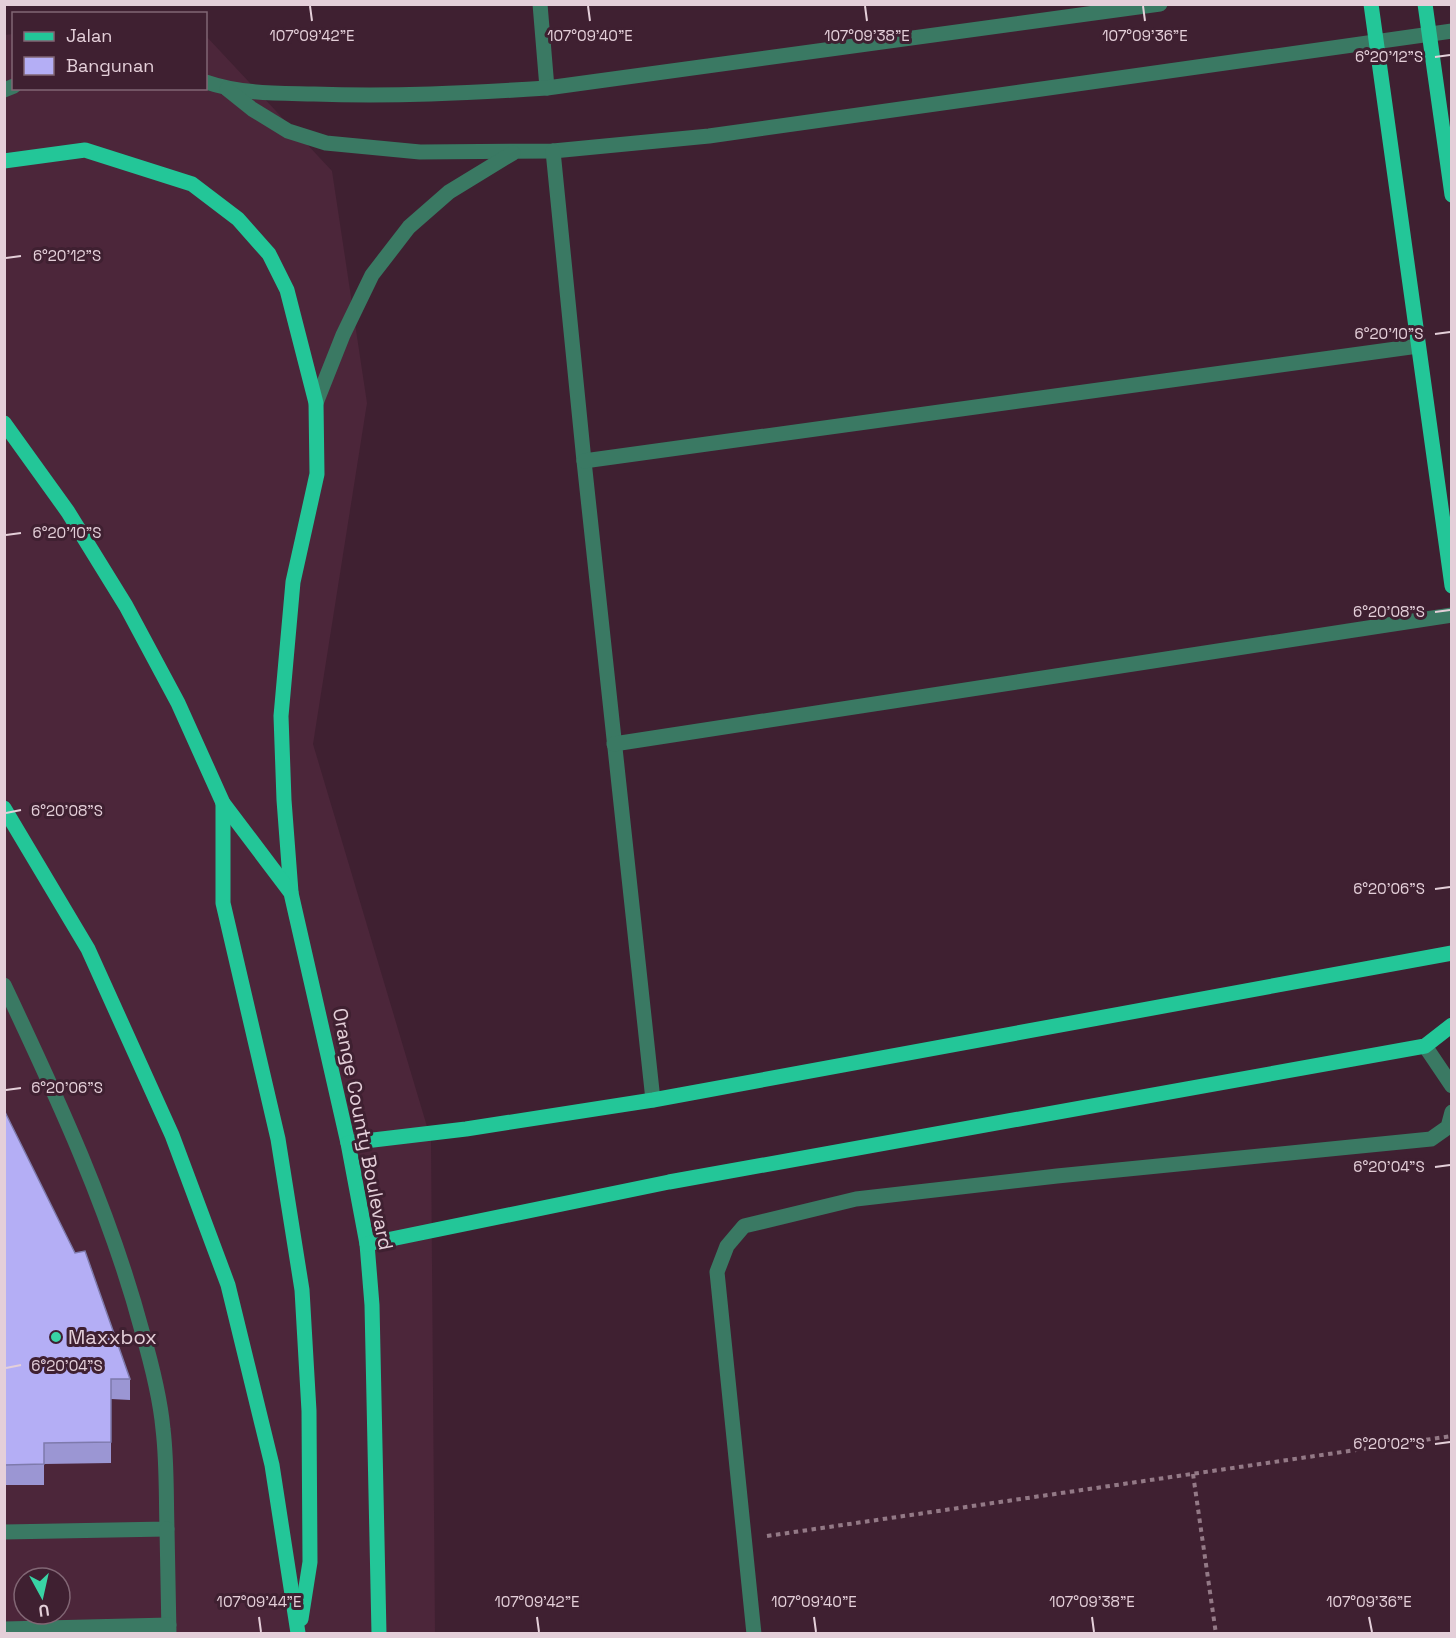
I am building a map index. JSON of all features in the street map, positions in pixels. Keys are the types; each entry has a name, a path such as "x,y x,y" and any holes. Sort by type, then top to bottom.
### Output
{"main road":[{"path":"1371,4 1452,586"},
{"path":"1425,4 1452,195"},
{"path":"4,161 85,150 192,184 238,219 269,254 287,290 316,403 317,474 293,582 281,716 291,893"},
{"name":"Orange County Boulevard","path":"4,423 68,512 126,606 178,703 223,803 291,893 348,1143 367,1244 372,1305 379,1634"},
{"name":"Orange County Boulevard","path":"223,803 223,903 278,1139 302,1290 309,1411 310,1562 298,1633"},
{"path":"4,808 88,949 172,1135 228,1285 272,1465 298,1633"},
{"path":"348,1143 466,1129 653,1100 1452,953"},
{"path":"367,1244 669,1182 1425,1046 1452,1025"}],"street":[{"path":"540,4 547,88"},
{"path":"207,82 227,90 258,93 383,95 475,93 547,88 1160,4"},
{"path":"227,90 252,110 288,131 326,143 420,152 513,153 709,136 1452,31"},
{"path":"553,151 653,1100"},
{"path":"316,403 343,335 372,275 409,227 450,192 513,153"},
{"path":"584,461 1418,346"},
{"path":"614,744 1452,615"},
{"path":"4,985 48,1079 111,1231 129,1280 148,1354 164,1428 169,1629 4,1629"},
{"path":"1425,1046 1452,1086"},
{"path":"754,1634 717,1272 727,1246 744,1226 856,1199 1057,1176 1431,1139 1448,1127 1452,1112"},
{"path":"4,1532 167,1529"}],"path":[{"path":"743,1540 1452,1436"},
{"path":"1193,1474 1216,1634"}],"shaded area":[{"path":"12,34 12,90 207,90 207,37 332,171 367,403 313,744 431,1140 435,1633 5,1633 4,35"}],"building":[{"name":"Maxxbox","path":"4,1110 75,1253 85,1251 130,1379 111,1379 111,1442 44,1443 44,1464 4,1465"}],"place":[{"name":"Maxxbox","path":"56,1337"}]}
